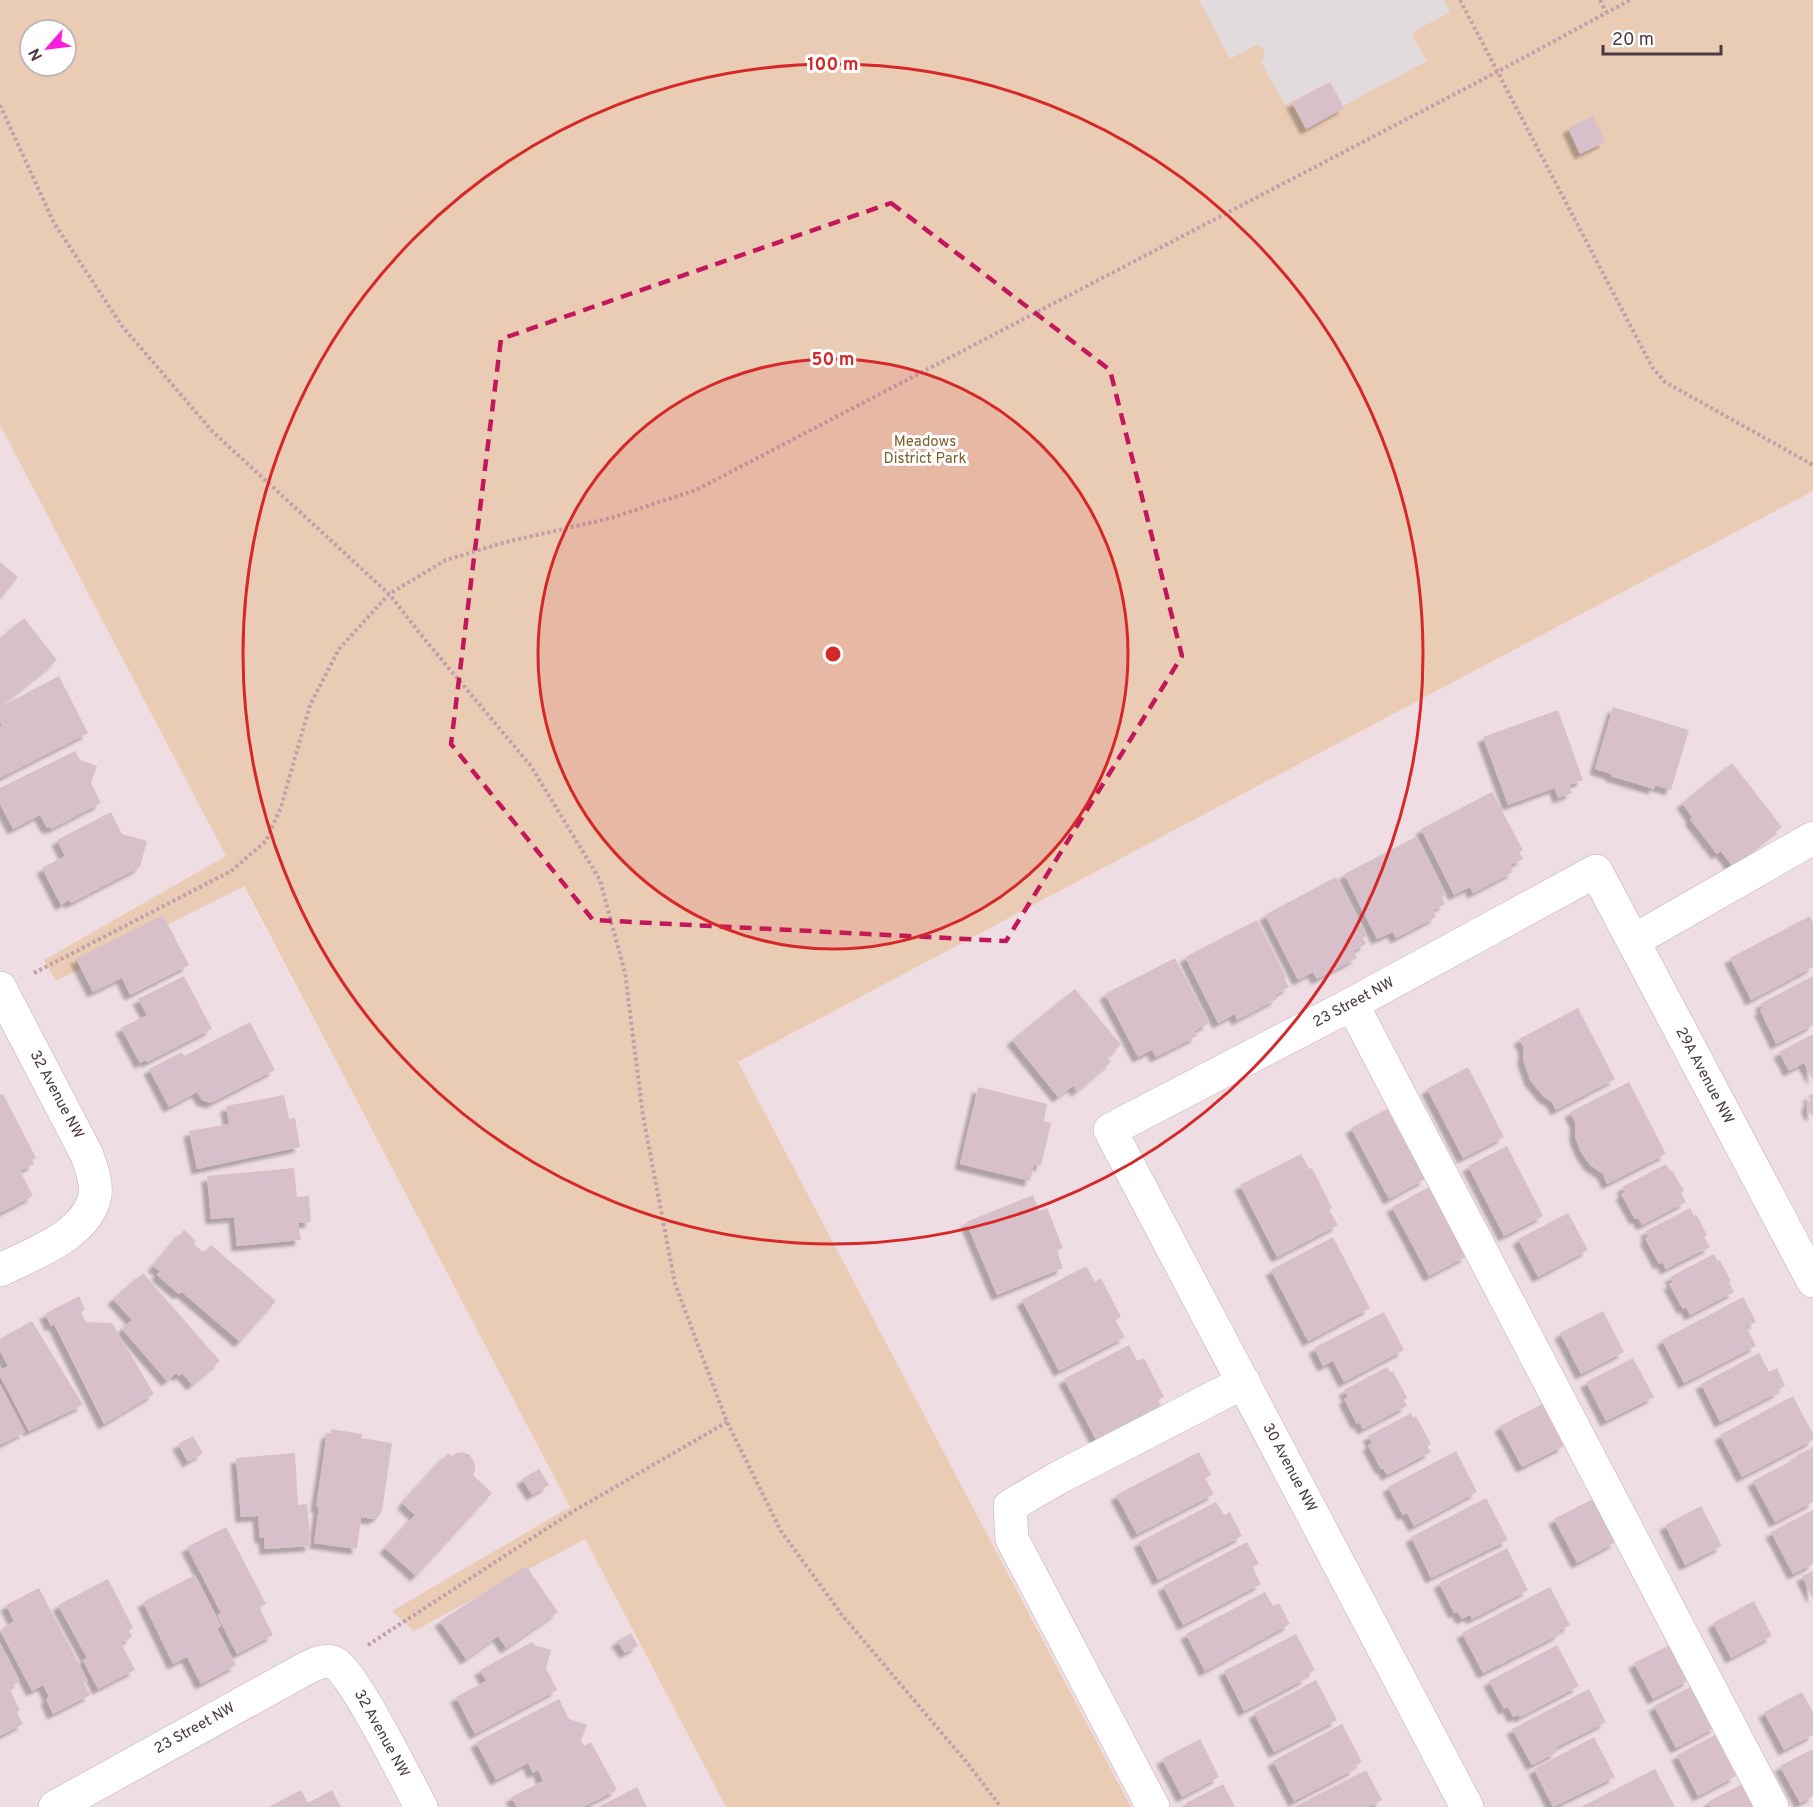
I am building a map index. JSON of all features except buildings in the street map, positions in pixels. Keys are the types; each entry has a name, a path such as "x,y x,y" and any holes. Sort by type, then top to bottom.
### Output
{"street":[{"path":"1633,942 1813,838"},
{"name":"29A Avenue NW","path":"1596,871 1813,1281"},
{"name":"23 Street NW","path":"1110,1130 1352,1004 1596,871"},
{"name":"32 Avenue NW","path":"0,1270 76,1229 87,1217 95,1194 94,1177 87,1155 1,989"},
{"path":"1352,1004 1772,1807"},
{"name":"30 Avenue NW","path":"1110,1130 1467,1807"},
{"path":"1152,1807 1012,1539 1010,1506 1058,1478 1244,1382"},
{"name":"23 Street NW","path":"55,1807 314,1664 325,1661 338,1664"},
{"name":"32 Avenue NW","path":"338,1664 356,1688 421,1807"}],"path":[{"path":"1460,0 1652,367 1665,382 1813,465"},
{"path":"1600,0 1606,12"},
{"path":"1,989 231,871 266,841 281,807 310,705 339,649 389,594 420,574 446,560 506,542 611,518 696,490 1497,72 1630,0"},
{"path":"0,105 54,223 122,326 212,431 389,594 531,766 600,880 625,973 644,1116 675,1284 727,1422 781,1531 842,1615 968,1764 1001,1807"},
{"path":"338,1664 572,1512 727,1422"}],"highlighted area":[{"path":"891,203 1110,370 1182,656 1006,941 593,920 451,744 501,339"}],"shaded area":[{"path":"1199,0 1444,0 1450,12 1413,32 1412,35 1427,61 1343,106 1330,82 1285,105 1261,62 1265,57 1263,48 1256,45 1230,59"},
{"path":"0,425 571,1508 585,1539 726,1807 0,1807"},
{"path":"1813,491 1813,1807 1131,1807 738,1062"}],"green space":[{"name":"Meadows District Park","path":"0,0 1813,0 1813,491 738,1062 1131,1807 726,1807 585,1539 414,1631 392,1611 570,1507 244,886 56,981 44,960 226,856 0,425"}]}
